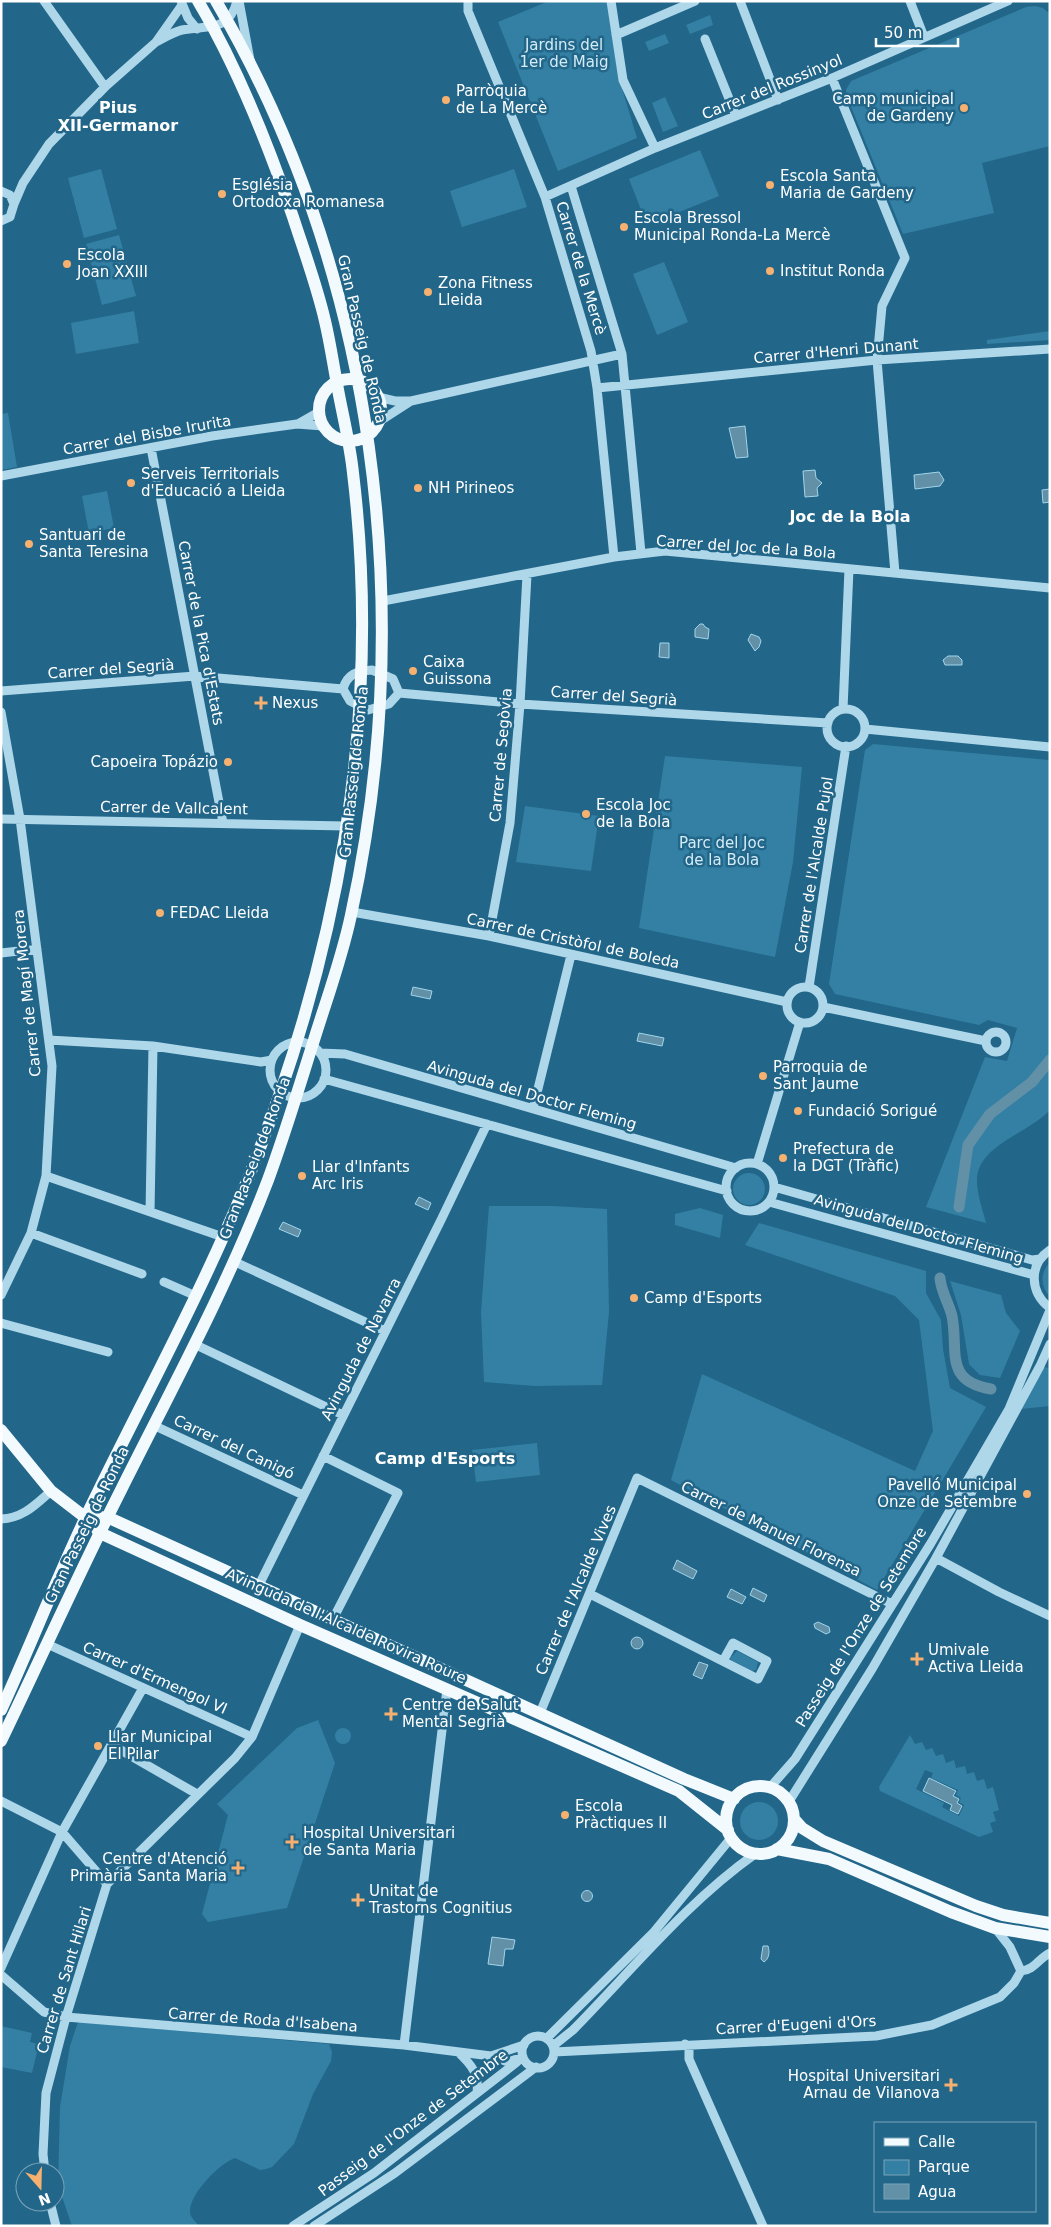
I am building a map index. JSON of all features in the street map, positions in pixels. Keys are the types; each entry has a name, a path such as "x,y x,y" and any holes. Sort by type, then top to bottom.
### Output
{"main road":[{"name":"Gran Passeig de Ronda","path":"1,1710 5,1693 86,1518 196,1296 223,1237 281,1092 297,1042 330,921 357,752 361,671 360,563 349,442 325,320 282,186 253,115 213,27 198,1"},
{"name":"Gran Passeig de Ronda","path":"1,1741 107,1517 194,1344 268,1180 295,1097 316,1049 341,959 366,838 378,708 383,601 374,477 358,380 327,259 304,188 280,128 252,67 216,1"},
{"path":"358,380 368,384 378,397 382,411 380,421 368,437 349,442 335,438 323,426 319,412 323,396 336,382 358,380"},
{"name":"Avinguda de l'Alcalde Rovira Roure","path":"1,1430 51,1491 86,1518 100,1534 300,1625 679,1791 730,1834"},
{"name":"Avinguda de l'Alcalde Rovira Roure","path":"86,1518 107,1517 681,1778 734,1799"},
{"path":"794,1819 790,1835 777,1849 767,1853 755,1854 743,1850 730,1834 727,1816 734,1799 748,1790 764,1787 779,1793 788,1803 794,1819 802,1828 824,1841 976,1906 1003,1915 1050,1923"},
{"path":"777,1849 829,1859 951,1912 995,1928 1050,1937"}],"street":[{"path":"44,1 105,87"},
{"path":"1,230 23,183 50,144 105,87 156,42 181,30 213,27 227,20 238,1"},
{"path":"238,1 252,67"},
{"name":"Carrer de la Mercè","path":"468,1 468,11 545,197 593,360 598,388 614,558"},
{"path":"610,1 623,80 655,148"},
{"path":"616,35 695,1"},
{"path":"740,1 778,100"},
{"name":"Carrer del Rossinyol","path":"545,197 655,148 832,78 1008,1"},
{"path":"911,2 924,37"},
{"path":"156,42 181,3"},
{"path":"181,3 188,18 197,29"},
{"path":"705,39 736,116"},
{"path":"832,78 905,258 882,306 878,360 895,573"},
{"path":"1,191 23,183"},
{"name":"Carrer de la Mercè","path":"571,186 622,354 641,554"},
{"path":"1,191 10,195 14,204"},
{"name":"Carrer d'Henri Dunant","path":"626,384 878,360 1050,349"},
{"path":"378,397 394,401 411,401 622,354"},
{"path":"598,388 626,384"},
{"path":"380,421 411,401"},
{"name":"Carrer del Bisbe Irurita","path":"297,424 319,412"},
{"name":"Carrer del Bisbe Irurita","path":"1,476 212,436 297,424 323,426"},
{"name":"Carrer de la Pica d'Estats","path":"151,448 223,823"},
{"name":"Carrer del Joc de la Bola","path":"383,601 614,558 665,551 1050,588"},
{"path":"843,709 849,569"},
{"name":"Carrer de Segòvia","path":"489,936 510,823 520,704 527,575"},
{"path":"361,671 380,672 393,679 399,693 389,704 368,710 350,701 343,689 345,681 352,674 361,671"},
{"name":"Carrer del Segrià","path":"1,691 195,676 343,689"},
{"name":"Carrer del Segrià","path":"399,693 520,704 828,723"},
{"path":"843,709 859,714 865,729 861,739 846,746 831,739 828,723 834,714 843,709"},
{"name":"Carrer de Magí Morera","path":"1,712 20,819 52,1066 46,1176 31,1233 1,1295"},
{"path":"865,729 1050,747"},
{"name":"Carrer de l'Alcalde Pujol","path":"809,987 846,746"},
{"name":"Carrer de Vallcalent","path":"1,819 346,826"},
{"name":"Carrer de Cristòfol de Boleda","path":"352,912 489,936 787,1002"},
{"path":"1,953 37,949"},
{"path":"533,1109 571,955"},
{"path":"809,987 821,997 823,1007 820,1016 813,1021 800,1022 788,1012 787,1002 795,990 809,987"},
{"path":"823,1007 986,1041"},
{"path":"758,1164 800,1022"},
{"path":"50,1040 153,1046 261,1062 272,1060"},
{"path":"297,1042 279,1049 272,1060 270,1070 273,1082 281,1092 295,1097 313,1093 324,1079 326,1068 316,1049"},
{"name":"Avinguda del Doctor Fleming","path":"297,1042 736,1168"},
{"path":"150,1212 153,1046"},
{"path":"261,1062 270,1070"},
{"path":"324,1079 727,1191"},
{"name":"Avinguda de Navarra","path":"259,1586 487,1124"},
{"path":"746,1163 758,1164 769,1172 774,1187 769,1202 755,1210 742,1209 735,1205 727,1191 728,1178 736,1168 746,1163"},
{"path":"46,1176 223,1237"},
{"name":"Avinguda del Doctor Fleming","path":"774,1187 1027,1258 1040,1259"},
{"name":"Avinguda del Doctor Fleming","path":"769,1202 1034,1275"},
{"path":"31,1233 142,1274"},
{"path":"1050,1250 1040,1259 1034,1275 1037,1294 1050,1309"},
{"path":"233,1261 385,1331"},
{"path":"164,1282 196,1296"},
{"name":"Passeig de l'Onze de Setembre","path":"764,1787 773,1784 792,1762 892,1604 1009,1409 1050,1309"},
{"path":"1,1323 108,1352"},
{"path":"194,1344 343,1415"},
{"name":"Passeig de l'Onze de Setembre","path":"788,1803 872,1669 936,1558 1040,1366 1050,1344"},
{"name":"Carrer del Canigó","path":"153,1425 303,1495"},
{"path":"323,1456 398,1493 333,1619"},
{"name":"Carrer de Manuel Florensa","path":"638,1478 892,1604"},
{"name":"Carrer de l'Alcalde Vives","path":"540,1713 638,1478"},
{"path":"1,1519 16,1518 32,1508 51,1491"},
{"path":"936,1558 1050,1616"},
{"path":"590,1594 758,1679 768,1661 733,1643 723,1661"},
{"name":"Carrer de Sant Hilari","path":"44,2162 46,2093 66,2017 108,1884 235,1758 252,1737 300,1625"},
{"name":"Carrer d'Ermengol VI","path":"47,1644 252,1737"},
{"path":"1,1968 62,1832 143,1688"},
{"path":"404,2045 448,1689"},
{"path":"112,1745 197,1794"},
{"path":"1,1802 62,1832 108,1884"},
{"path":"547,2038 652,1933 730,1834"},
{"path":"554,2049 547,2038 537,2036 524,2045 523,2057 528,2064 536,2067 541,2067 550,2062 554,2049 704,1895 728,1873 755,1854"},
{"path":"995,1928 1010,1947 1021,1971"},
{"name":"Carrer d'Eugeni d'Ors","path":"554,2049 876,2036 940,2022 1000,1998 1021,1971 1030,1970 1042,1958 1050,1954"},
{"name":"Carrer de Roda d'Isabena","path":"1,1975 44,2012 66,2017 404,2045 491,2056 508,2062 523,2057"},
{"path":"685,2044 688,2047 689,2059 763,2226"},
{"name":"Carrer de Roda d'Isabena","path":"491,2056 524,2045"},
{"path":"458,2052 474,2069 477,2077 477,2093"},
{"name":"Passeig de l'Onze de Setembre","path":"293,2226 374,2173 523,2057"},
{"name":"Passeig de l'Onze de Setembre","path":"314,2226 394,2173 536,2067"},
{"path":"52,2212 56,2226"}],"green space":[{"name":"Jardins del 1er de Maig","path":"549,1 607,1 618,75 637,138 558,171 498,22"},
{"path":"1035,6 1043,8 1050,14 1050,146 982,163 994,213 903,234 847,97 846,90 851,81 1026,7"},
{"path":"710,15 713,25 690,34 686,25"},
{"path":"665,34 669,43 649,51 645,42"},
{"path":"665,97 678,126 663,132 652,103"},
{"path":"700,150 719,196 647,225 629,179"},
{"path":"101,169 117,229 84,238 68,178"},
{"path":"514,169 527,207 462,227 450,191"},
{"path":"119,235 136,296 102,305 86,244"},
{"path":"664,262 688,322 657,335 633,274"},
{"path":"134,311 139,343 76,354 71,323"},
{"path":"1050,331 1050,340 987,344 987,340"},
{"path":"8,413 17,467 1,470 1,414"},
{"path":"107,491 114,528 89,533 82,496"},
{"path":"873,744 1049,760 1050,1110 1030,1126 994,1149 985,1158 979,1169 977,1186 986,1223 926,1207 985,1057 1007,1061 1017,1028 988,1020 979,1025 835,994 829,984 865,750"},
{"name":"Parc del Joc de la Bola","path":"665,756 802,767 793,862 775,957 639,928"},
{"path":"525,806 599,816 591,871 516,862"},
{"path":"749,1173 755,1174 760,1178 764,1183 764,1195 760,1200 755,1204 749,1205 743,1204 738,1200 734,1195 733,1189 734,1183 738,1178 743,1174"},
{"path":"489,1206 552,1206 607,1209 609,1312 602,1385 535,1386 484,1382 481,1312"},
{"path":"700,1208 723,1215 720,1238 675,1225 675,1214"},
{"path":"759,1223 926,1271 926,1293 941,1320 943,1349 950,1388 986,1407 877,1590 671,1480 702,1374 915,1471 933,1431 919,1320 895,1296 745,1245"},
{"path":"1050,1262 1050,1297 1044,1288 1042,1280 1044,1271"},
{"path":"950,1281 1001,1295 1006,1313 1020,1331 1000,1378 980,1375 969,1364 961,1315"},
{"path":"1043,1367 1050,1368 1050,1406 1021,1409"},
{"path":"537,1443 540,1475 476,1482 472,1450"},
{"path":"737,1651 758,1662 756,1670 752,1671 731,1660 730,1658"},
{"path":"318,1720 335,1763 287,1908 208,1922 202,1914 228,1815 217,1804 297,1728"},
{"path":"343,1728 349,1730 351,1736 349,1742 343,1744 337,1742 335,1736 337,1730"},
{"path":"910,1735 915,1744 922,1742 926,1750 932,1748 936,1756 943,1754 946,1763 954,1760 956,1768 965,1766 967,1774 974,1772 977,1781 984,1779 987,1789 993,1787 999,1810 993,1812 996,1821 990,1823 993,1832 979,1837 880,1791 879,1787","holes":["925,1770 933,1773 931,1778 958,1790 956,1795 961,1798 959,1802 964,1805 959,1816 942,1807 944,1803 916,1789"]},
{"path":"759,1802 766,1803 772,1808 777,1814 777,1828 772,1834 766,1839 759,1840 752,1839 746,1834 741,1828 740,1821 741,1814 746,1808 752,1803"},
{"path":"78,2022 329,2044 332,2052 331,2061 313,2094 294,2144 272,2167 266,2169 260,2170 235,2158 221,2166 199,2189 191,2206 190,2213 192,2218 199,2226 72,2226 65,2206 65,2162 59,2162 60,2107 70,2046"},
{"path":"1,2026 32,2033 30,2042 39,2044 32,2073 1,2067"}],"water":[{"path":"745,426 748,457 736,458 729,428"},
{"path":"815,470 816,478 822,483 817,488 818,496 805,497 803,471"},
{"path":"939,472 944,480 940,486 915,489 914,475"},
{"path":"1050,489 1050,502 1043,503 1042,490"},
{"path":"700,624 709,629 708,639 695,637 695,629"},
{"path":"751,634 759,637 761,641 755,651 748,640"},
{"path":"660,643 669,643 669,658 659,657"},
{"path":"948,656 958,656 962,660 962,665 945,665 943,660"},
{"path":"413,987 432,991 430,999 411,995"},
{"path":"639,1033 664,1038 662,1046 637,1041"},
{"path":"419,1197 431,1203 428,1210 415,1204"},
{"path":"283,1222 301,1230 298,1237 279,1229"},
{"path":"677,1560 697,1571 693,1579 673,1569"},
{"path":"753,1588 767,1595 764,1602 750,1595"},
{"path":"731,1589 746,1597 742,1604 727,1597"},
{"path":"818,1622 829,1627 830,1632 826,1634 815,1628 814,1624"},
{"path":"637,1637 643,1643 637,1649 631,1643"},
{"path":"699,1662 708,1665 702,1679 693,1675"},
{"path":"929,1778 956,1791 953,1796 959,1799 957,1803 962,1806 958,1814 950,1810 952,1805 923,1791"},
{"path":"585,1891 589,1891 592,1896 591,1900 585,1901 582,1898 582,1894"},
{"path":"492,1937 515,1940 513,1949 505,1949 503,1966 488,1964"},
{"path":"763,1946 768,1946 769,1951 768,1957 764,1962 761,1959"}],"waterway":[{"path":"959,1207 968,1145 990,1114 1032,1082 1050,1060"},
{"path":"940,1278 952,1316 956,1362 959,1371 966,1379 976,1385 991,1389"}],"place":[{"name":"Parròquia de La Mercè","path":"446,100"},
{"name":"Camp municipal de Gardeny","path":"964,108"},
{"name":"Escola Santa Maria de Gardeny","path":"770,185"},
{"name":"Església Ortodoxa Romanesa","path":"222,194"},
{"name":"Escola Bressol Municipal Ronda-La Mercè","path":"624,227"},
{"name":"Escola Joan XXIII","path":"67,264"},
{"name":"Institut Ronda","path":"770,271"},
{"name":"Zona Fitness Lleida","path":"428,292"},
{"name":"Serveis Territorials d'Educació a Lleida","path":"131,483"},
{"name":"NH Pirineos","path":"418,488"},
{"name":"Santuari de Santa Teresina","path":"29,544"},
{"name":"Caixa Guissona","path":"413,671"},
{"name":"Nexus","path":"261,703"},
{"name":"Capoeira Topázio","path":"228,762"},
{"name":"Escola Joc de la Bola","path":"586,814"},
{"name":"FEDAC Lleida","path":"160,913"},
{"name":"Parroquia de Sant Jaume","path":"763,1076"},
{"name":"Fundació Sorigué","path":"798,1111"},
{"name":"Prefectura de la DGT (Tràfic)","path":"783,1158"},
{"name":"Llar d'Infants Arc Iris","path":"302,1176"},
{"name":"Camp d'Esports","path":"634,1298"},
{"name":"Pavelló Municipal Onze de Setembre","path":"1027,1494"},
{"name":"Umivale Activa Lleida","path":"917,1659"},
{"name":"Centre de Salut Mental Segrià","path":"391,1714"},
{"name":"Llar Municipal El Pilar","path":"98,1746"},
{"name":"Escola Pràctiques II","path":"565,1815"},
{"name":"Hospital Universitari de Santa Maria","path":"292,1842"},
{"name":"Centre d'Atenció Primària Santa Maria","path":"238,1868"},
{"name":"Unitat de Trastorns Cognitius","path":"358,1900"},
{"name":"Hospital Universitari Arnau de Vilanova","path":"951,2085"}],"district":[{"name":"Pius XII-Germanor","path":"118,116"},
{"name":"Joc de la Bola","path":"850,516"},
{"name":"Camp d'Esports","path":"445,1458"}]}
